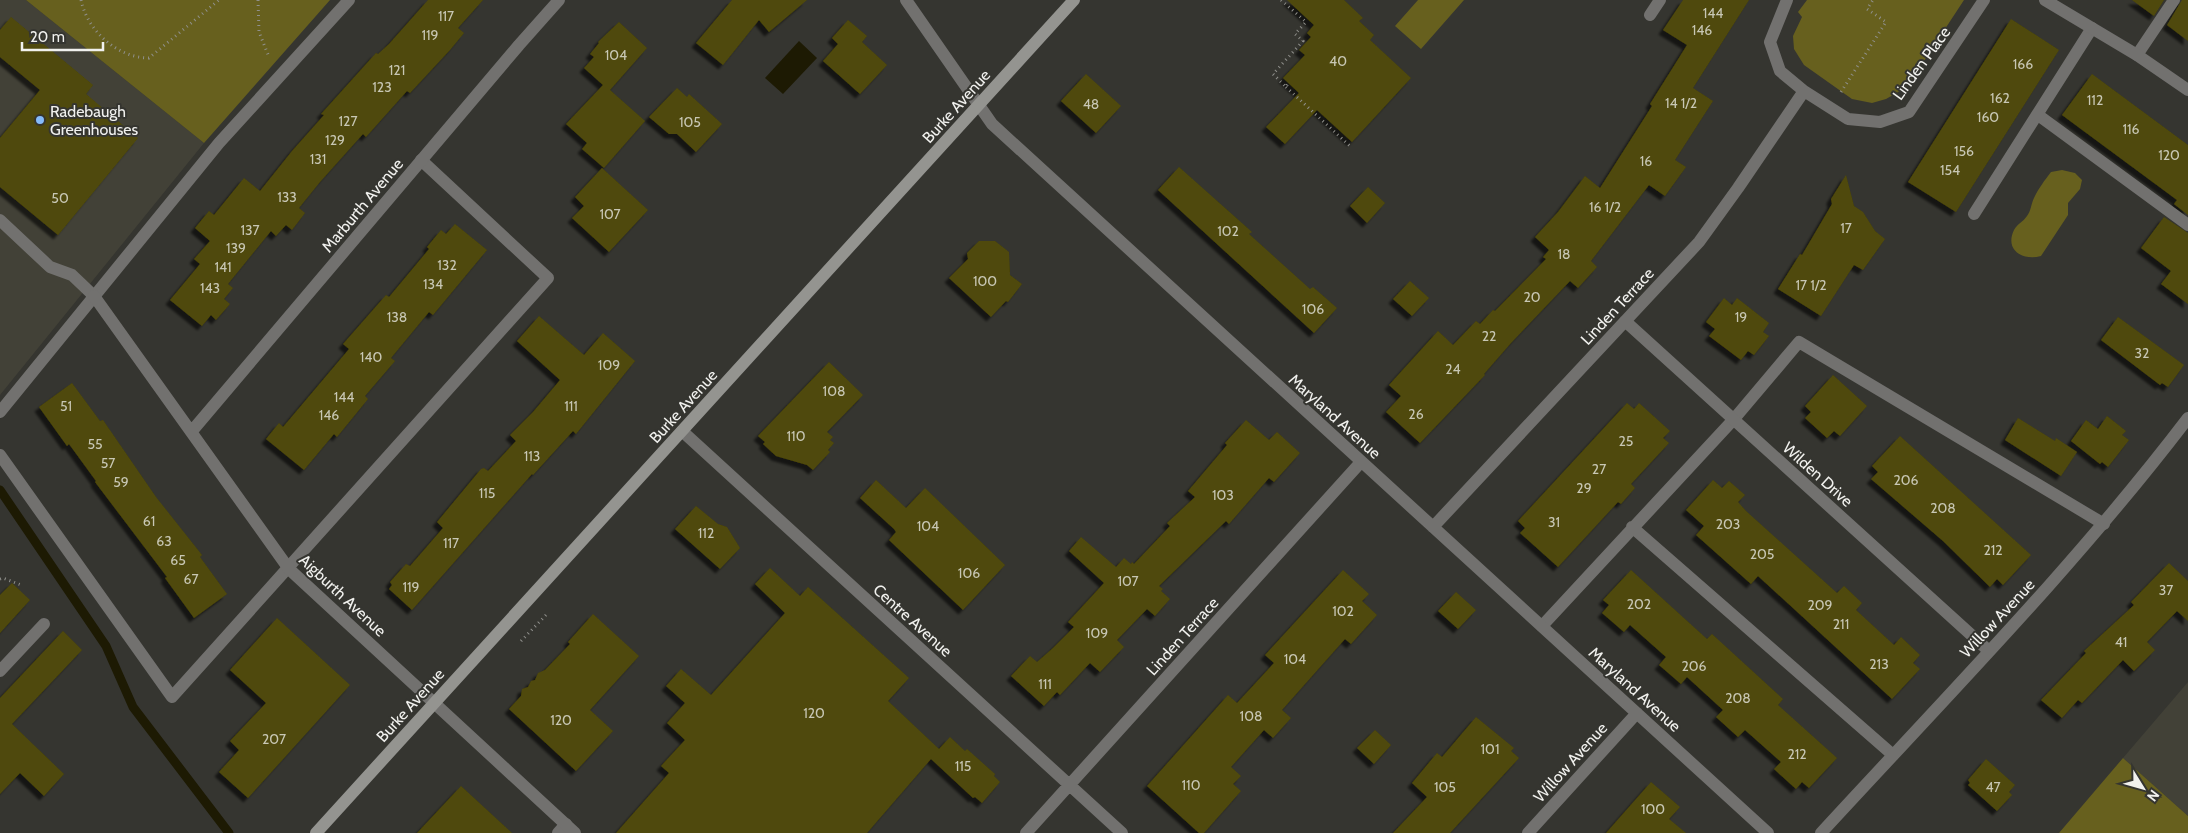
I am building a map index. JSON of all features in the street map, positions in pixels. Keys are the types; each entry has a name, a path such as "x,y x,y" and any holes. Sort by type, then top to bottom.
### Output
{"street":[{"path":"0,412 219,143 349,0"},
{"name":"Marburth Avenue","path":"192,432 421,160 559,0"},
{"name":"Maryland Avenue","path":"906,0 992,124 1768,833"},
{"name":"Burke Avenue","path":"316,833 1074,0"},
{"path":"1650,14 1660,0"},
{"name":"Linden Place","path":"1787,0 1770,42 1780,71 1804,92 1848,119 1880,122 1909,112 1984,0"},
{"path":"2045,0 2137,55 2188,90"},
{"path":"2137,55 2174,0"},
{"path":"1974,214 2092,28"},
{"name":"Linden Terrace","path":"1433,527 1699,242 1804,92"},
{"path":"2038,115 2188,225"},
{"path":"0,455 172,697 289,569 548,278 421,160"},
{"name":"Aigburth Avenue","path":"0,220 50,267 72,275 94,296 289,569 434,703 566,830"},
{"name":"Wilden Drive","path":"1625,321 1989,651"},
{"path":"1542,626 1734,419 1800,342 2104,524"},
{"name":"Willow Avenue","path":"1822,833 2104,524 2188,418"},
{"name":"Centre Avenue","path":"682,431 1122,833"},
{"name":"Linden Terrace","path":"1026,833 1361,462"},
{"path":"1632,527 1893,755"},
{"path":"0,671 44,624"},
{"name":"Willow Avenue","path":"1528,833 1637,713"}],"path":[{"path":"81,0 84,14 106,42 136,58 149,58 219,0"},
{"path":"258,0 259,32 278,78"},
{"path":"1281,0 1306,22 1295,34 1303,41 1273,74 1287,85 1351,147"},
{"path":"1830,108 1886,22 1867,9 1873,0"},
{"path":"0,579 3,578 21,585"}],"shaded area":[{"path":"0,0 26,0 204,143 0,395"},
{"path":"26,0 330,0 204,143"},
{"path":"1418,0 1464,0 1421,49 1395,26"},
{"path":"1807,0 1964,0 1907,87 1886,99 1872,103 1852,99 1804,65 1794,49 1793,36 1802,17 1798,12"},
{"path":"799,41 817,58 783,94 765,78"},
{"path":"2062,170 2075,173 2082,180 2080,189 2068,203 2068,215 2041,256 2022,256 2017,253 2012,244 2014,230 2028,214 2033,200 2051,172"},
{"path":"2188,682 2188,816 2123,758"},
{"path":"2123,758 2188,816 2188,833 2059,833"}],"building":[{"path":"428,0 483,0 458,28 464,33 450,50 410,93 407,91 366,137 363,134 320,182 299,208 305,213 292,230 286,225 276,236 271,231 228,284 233,288 224,299 230,304 216,320 211,315 202,326 170,300 200,264 194,259 210,241 195,228 209,211 214,215 244,178 260,191 324,115 321,114 376,53 378,54 389,44"},
{"path":"732,0 807,0 769,32 759,20 723,65 696,43"},
{"path":"1287,0 1344,0 1363,18 1359,21 1374,35 1370,40 1411,78 1352,142 1317,110 1285,144 1266,127 1299,93 1283,78 1305,55 1299,50 1311,37 1307,33 1314,25"},
{"path":"1683,0 1749,0 1693,88 1713,101 1675,160 1686,167 1665,196 1649,185 1591,261 1597,267 1578,288 1570,281 1420,443 1386,412 1401,396 1389,385 1438,331 1453,345 1476,321 1480,324 1493,310 1495,311 1546,259 1543,257 1549,250 1535,237 1558,212 1585,176 1600,188 1652,106 1650,104 1687,45 1663,30"},
{"path":"2132,0 2164,0 2154,16"},
{"path":"2182,0 2188,0 2188,41 2167,25"},
{"name":"Radebaugh Greenhouses","path":"11,17 93,85 86,94 138,138 58,235 0,187 0,138 40,90 0,57 0,30"},
{"path":"2011,19 2059,50 1956,212 1908,182"},
{"path":"848,20 867,36 862,42 887,65 860,94 823,61 838,44 832,38"},
{"path":"619,22 647,48 610,90 645,121 604,168 582,149 587,143 566,124 603,85 584,68 594,57 590,54 598,42"},
{"path":"1086,74 1121,106 1096,133 1061,101"},
{"path":"2092,74 2188,145 2188,215 2174,204 2177,200 2062,115"},
{"path":"677,88 687,97 689,94 722,124 696,152 677,134 669,134 649,117"},
{"path":"1179,167 1252,232 1249,234 1310,289 1313,287 1337,308 1314,333 1158,190"},
{"path":"602,168 648,210 609,252 572,218 584,206 575,197"},
{"path":"1846,175 1854,206 1863,212 1875,231 1885,239 1863,270 1854,265 1821,316 1778,289 1800,254 1802,255 1832,204 1831,199"},
{"path":"1368,187 1385,203 1367,223 1350,206"},
{"path":"2164,217 2188,233 2188,304 2161,284 2171,271 2141,248"},
{"path":"455,224 487,250 433,315 429,312 391,358 395,361 365,396 368,399 337,437 334,434 304,470 266,439 279,423 283,427 349,349 343,344 386,295 389,297 429,249 427,247 441,230 446,234"},
{"path":"979,241 995,241 1009,252 1010,275 1022,284 1008,302 1006,301 991,317 949,278 968,259 967,253"},
{"path":"1410,281 1429,298 1412,316 1393,299"},
{"path":"1724,298 1732,305 1737,298 1769,323 1763,332 1769,336 1754,355 1748,351 1741,360 1709,336 1715,329 1706,322"},
{"path":"539,316 584,355 603,333 635,361 576,434 573,431 532,474 412,610 389,589 392,585 390,582 406,564 410,566 443,528 437,522 481,469 484,468 488,471 516,441 510,435 533,412 560,380 517,341"},
{"path":"2118,317 2184,365 2168,387 2162,383 2160,385 2101,340"},
{"path":"829,362 863,395 827,432 833,437 830,440 834,443 828,450 830,452 813,470 807,465 776,456 763,444 765,442 758,436"},
{"path":"1833,375 1867,406 1840,436 1834,431 1827,438 1805,418 1811,412 1805,406"},
{"path":"72,383 100,421 103,420 156,497 202,555 200,557 227,594 194,618 165,578 167,577 95,482 69,444 67,446 39,407"},
{"path":"1627,403 1634,409 1639,403 1670,431 1663,438 1669,443 1631,484 1635,488 1621,504 1618,502 1558,567 1520,533 1525,528 1518,521"},
{"path":"2107,416 2126,431 2122,435 2129,440 2108,467 2102,462 2100,464 2071,441 2086,420 2098,429"},
{"path":"2018,418 2055,441 2056,438 2077,452 2061,476 2005,440"},
{"path":"1246,420 1269,440 1277,432 1300,453 1274,482 1269,478 1229,524 1226,521 1159,586 1163,589 1161,591 1170,599 1155,616 1147,609 1117,640 1124,647 1100,672 1090,663 1060,695 1057,692 1044,706 1011,676 1030,656 1037,662 1074,627 1068,622 1104,583 1069,551 1081,537 1116,567 1124,558 1131,564 1132,562 1134,564 1170,526 1167,523 1195,497 1188,491 1227,445 1225,443"},
{"path":"1900,436 2031,555 2003,585 1997,579 1990,587 1943,541 1871,479 1878,472 1872,466"},
{"path":"876,480 906,508 925,488 1005,565 963,610 889,540 896,532 894,529 860,498"},
{"path":"1713,480 1722,488 1729,481 1745,495 1738,502 1746,511 1837,593 1844,586 1862,603 1856,610 1894,645 1901,637 1920,655 1913,663 1920,669 1892,699 1758,576 1751,584 1696,535 1704,526 1686,510"},
{"path":"696,506 718,524 727,527 740,548 720,569 675,529"},
{"path":"2169,563 2188,581 2188,621 2177,611 2147,642 2155,650 2134,671 2123,660 2082,703 2078,700 2062,718 2041,700 2086,653 2084,651 2134,605 2131,602"},
{"path":"770,568 800,596 808,587 909,678 888,701 939,749 950,737 965,751 967,749 995,774 994,776 1000,782 982,803 975,797 973,798 931,759 867,833 616,833 669,773 661,766 685,740 667,723 685,703 666,686 681,669 711,695 785,613 755,584"},
{"path":"1343,570 1369,594 1362,601 1377,615 1351,644 1345,639 1282,710 1291,718 1273,738 1264,730 1231,767 1241,776 1233,784 1241,791 1204,833 1199,833 1147,786 1228,695 1237,703 1274,663 1265,655"},
{"path":"1631,570 1707,639 1712,634 1783,699 1778,705 1837,758 1809,788 1802,782 1796,789 1774,769 1781,762 1745,730 1738,737 1716,717 1723,710 1687,677 1681,684 1659,665 1666,657 1630,625 1624,632 1602,613 1609,605 1603,600"},
{"path":"12,583 30,600 0,633 0,595"},
{"path":"1456,592 1476,610 1458,629 1438,611"},
{"path":"593,614 639,656 590,710 613,731 576,771 509,709 521,696 522,689 528,687 531,681 535,680 538,673 545,670 570,644 568,642"},
{"path":"277,618 350,685 248,798 219,772 239,750 230,741 266,703 230,670"},
{"path":"63,631 82,650 12,724 64,774 44,796 20,773 0,794 0,698"},
{"path":"1476,717 1514,748 1511,751 1519,758 1450,833 1393,833 1427,797 1412,783 1437,753 1442,757"},
{"path":"1375,730 1391,745 1374,764 1357,748"},
{"path":"1986,759 2015,785 2009,792 2012,795 1997,811 1968,785 1970,783 1968,780"},
{"path":"1651,782 1680,807 1669,819 1686,833 1606,833"},
{"path":"461,786 512,833 417,833"}],"waterway":[{"path":"0,490 106,646 133,707 229,833"}],"place":[{"name":"Radebaugh Greenhouses","path":"40,120"}]}
